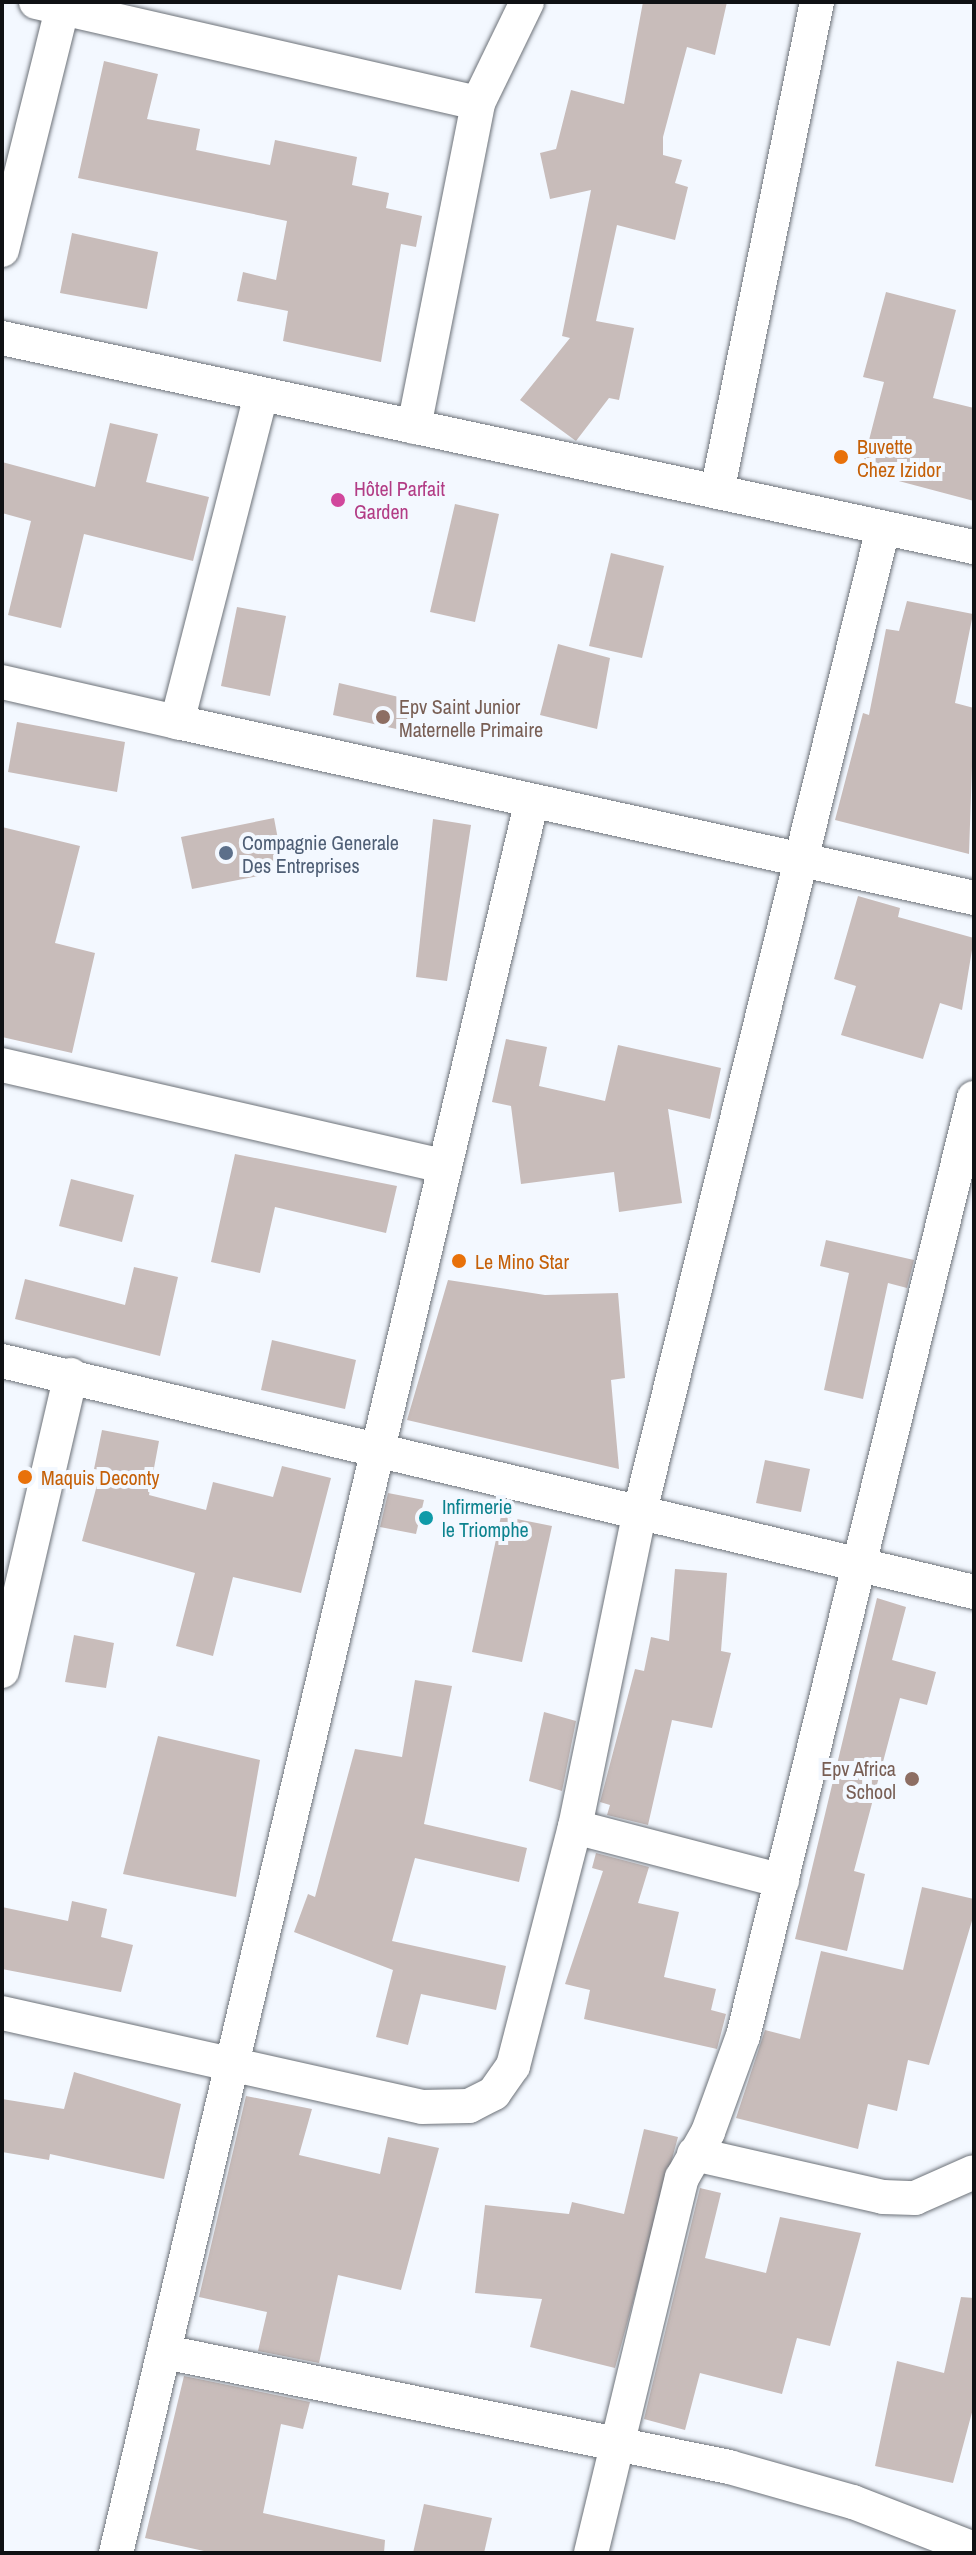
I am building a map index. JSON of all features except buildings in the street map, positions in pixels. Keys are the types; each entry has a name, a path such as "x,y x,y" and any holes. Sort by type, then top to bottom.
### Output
{"street":[{"path":"414,427 478,103 527,2"},
{"path":"717,492 817,2"},
{"path":"2,250 54,4 478,103"},
{"path":"2,338 974,547"},
{"path":"177,722 261,395"},
{"path":"2,2013 422,2107 469,2106 494,2093 513,2066 575,1827 639,1515 807,859 883,528"},
{"path":"2,682 531,804 807,859 974,898"},
{"path":"116,2553 373,1446 531,804"},
{"path":"2,1065 442,1166"},
{"path":"591,2553 694,2154 731,2079 862,1566 974,1098"},
{"path":"2,1361 373,1446 639,1515 974,1592"},
{"path":"2,1671 71,1375"},
{"path":"575,1827 782,1881"},
{"path":"694,2154 883,2197 915,2198 974,2172"},
{"path":"165,2352 771,2478 974,2549"}],"place":[{"name":"Buvette Chez Izidor","path":"841,457"},
{"name":"Hôtel Parfait Garden","path":"338,500"},
{"name":"Epv Saint Junior Maternelle Primaire","path":"383,717"},
{"name":"Compagnie Generale Des Entreprises","path":"226,853"},
{"name":"Le Mino Star","path":"459,1261"},
{"name":"Maquis Deconty","path":"25,1477"},
{"name":"Infirmerie le Triomphe","path":"426,1518"},
{"name":"Epv Africa School","path":"912,1779"}]}
